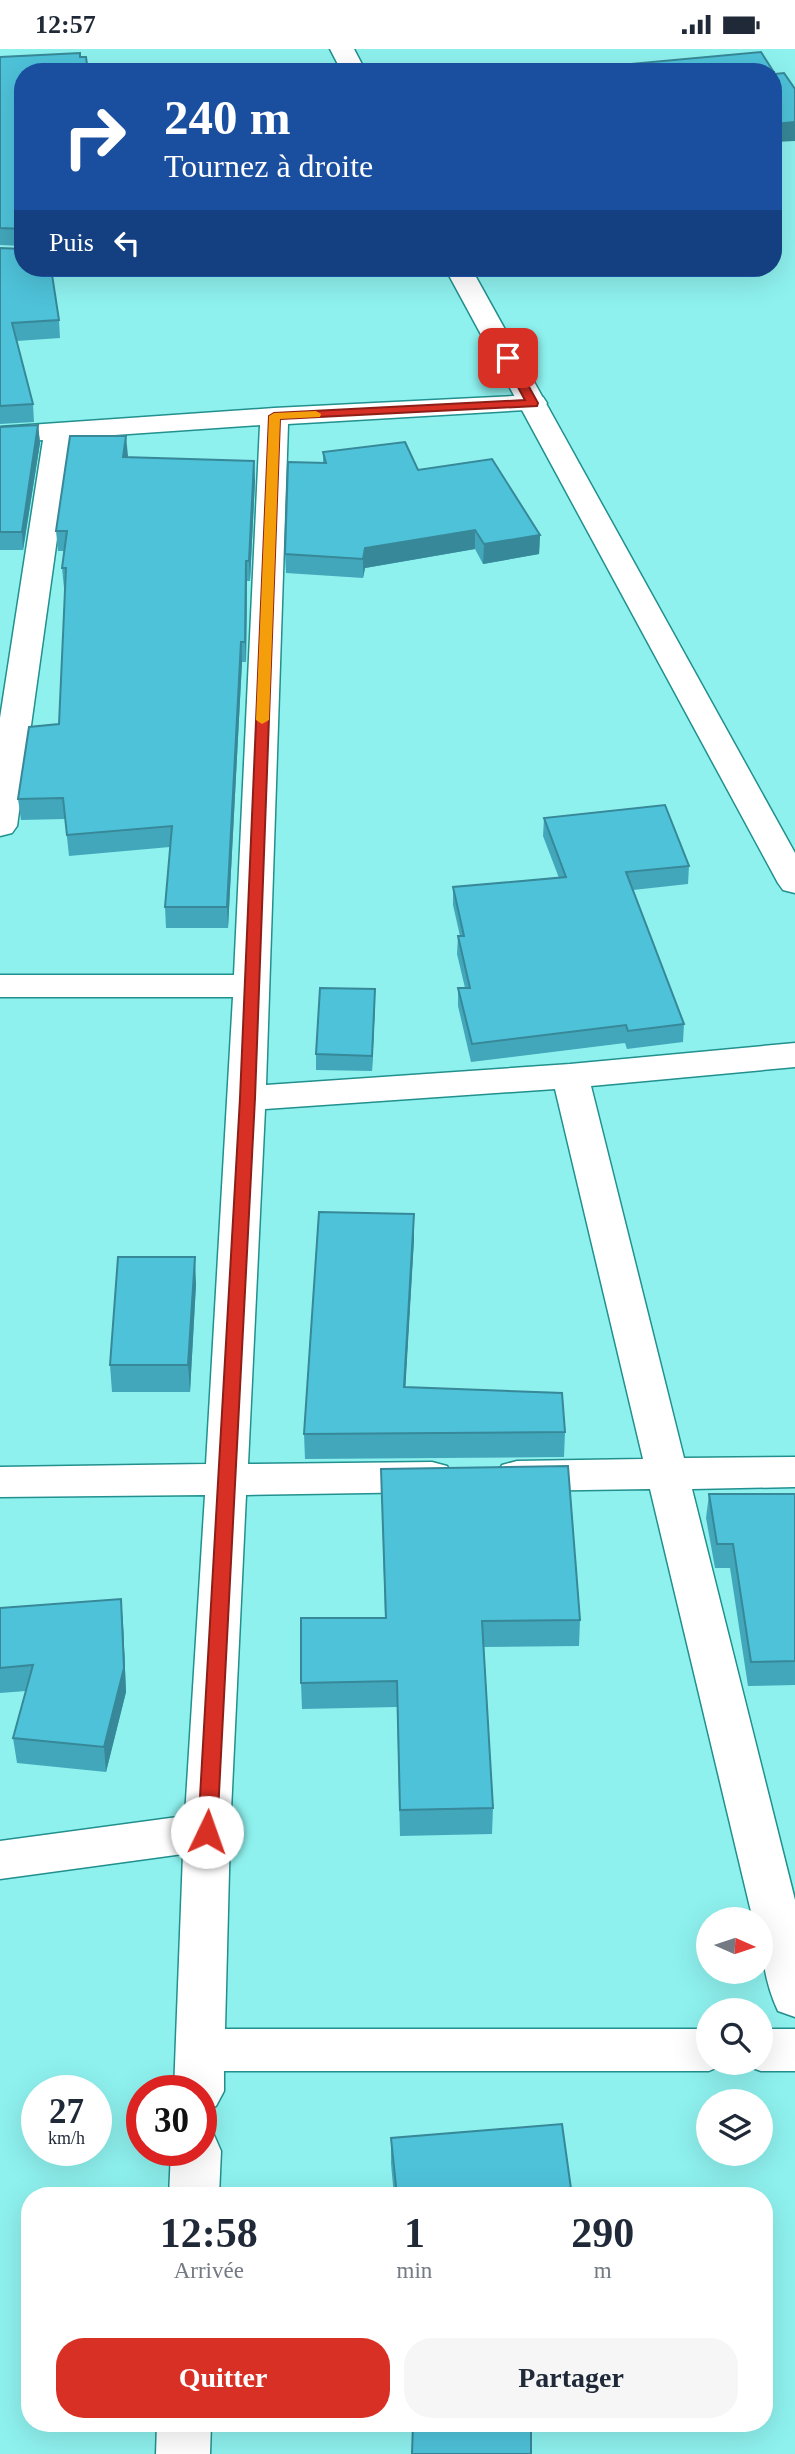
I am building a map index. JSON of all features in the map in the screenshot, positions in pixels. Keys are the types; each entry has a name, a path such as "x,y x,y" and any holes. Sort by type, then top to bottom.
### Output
{"street":[{"path":"463,277 792,870"},
{"path":"0,435 274,416 533,403"},
{"path":"274,416 247,1098 207,1832 200,2071 696,2051"},
{"path":"0,826 9,706 58,432"},
{"path":"0,986 252,986"},
{"path":"247,1098 570,1076 795,1055"},
{"path":"570,1076 795,1996"},
{"path":"0,1482 795,1472"},
{"path":"0,1860 207,1832"},
{"path":"773,2050 795,2050"},
{"path":"194,2187 195,2166"},
{"path":"183,2454 184,2432"}],"building":[{"path":"761,52 768,63 641,63"},
{"path":"80,53 80,57 86,57 87,63 14,63 14,229 0,228 0,57"},
{"path":"782,73 795,89 795,122 782,123"},
{"path":"0,248 14,249 14,277 52,277 59,320 12,323 33,404 0,406"},
{"path":"38,425 22,532 0,532 0,427"},
{"path":"70,436 126,436 123,457 254,461 227,907 165,907 172,826 67,835 63,798 18,799 29,727 59,724 66,568 62,568 67,531 56,531"},
{"path":"405,442 418,470 492,459 540,535 484,544 475,530 365,548 363,559 285,554 288,462 326,463 323,452"},
{"path":"665,805 689,866 626,872 684,1024 628,1031 626,1025 472,1044 458,988 470,988 458,936 464,936 453,887 566,877 544,818"},
{"path":"320,988 375,989 372,1056 316,1054"},
{"path":"319,1212 414,1214 404,1387 562,1393 565,1432 304,1434"},
{"path":"118,1257 195,1257 188,1365 110,1365"},
{"path":"568,1466 580,1620 482,1621 493,1808 400,1810 397,1681 301,1683 301,1618 386,1618 381,1469"},
{"path":"709,1494 795,1494 795,1661 751,1662 733,1544 717,1544"},
{"path":"121,1599 124,1668 104,1747 13,1738 33,1665 0,1668 0,1608"},
{"path":"562,2124 571,2187 396,2187 391,2138"},
{"path":"413,2432 531,2432 531,2454 412,2454"}],"slow traffic":[{"path":"262,720 274,416 316,414"}],"route":[{"path":"207,1832 247,1098 274,416 533,403 508,358"}]}
